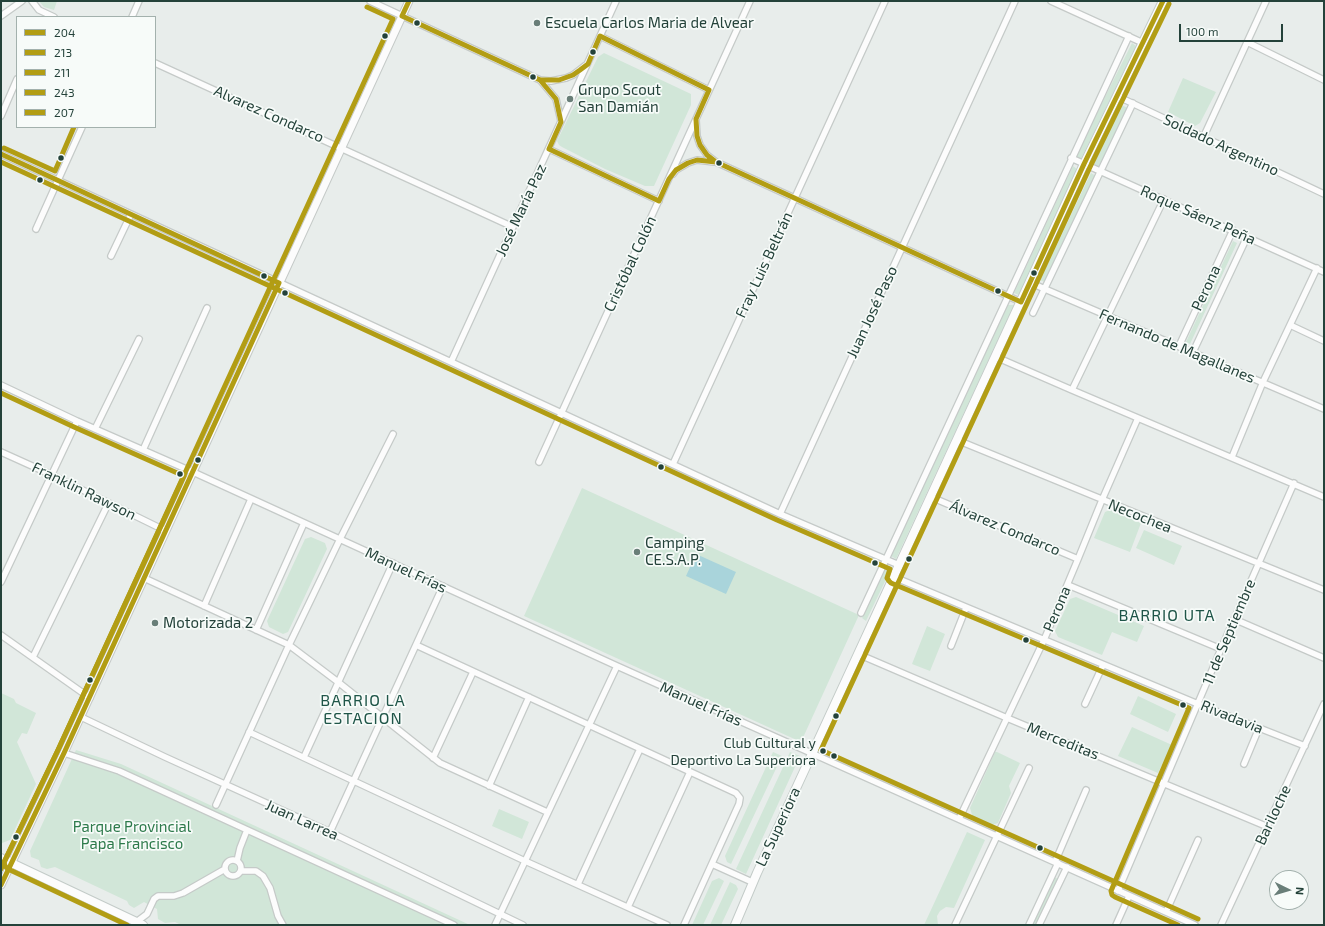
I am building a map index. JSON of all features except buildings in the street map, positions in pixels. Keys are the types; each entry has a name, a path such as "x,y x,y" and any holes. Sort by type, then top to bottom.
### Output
{"main road":[{"name":"La Superiora","path":"735,925 752,882 1031,283 1084,164 1163,1"},
{"path":"1,858 138,924"},
{"name":"La Superiora","path":"731,925 748,892"}],"street":[{"path":"1,16 22,1"},
{"path":"32,1 39,10 52,16"},
{"path":"132,16 139,1"},
{"path":"370,1 540,80 551,81 566,78 577,73 588,64"},
{"path":"1,885 90,698 409,1"},
{"name":"José María Paz","path":"451,362 616,1"},
{"name":"Cristóbal Colón","path":"539,462 750,1"},
{"name":"Fray Luis Beltrán","path":"673,464 885,1"},
{"name":"Juan José Paso","path":"780,514 1015,1"},
{"path":"1051,1 1143,43"},
{"path":"1204,136 1266,1"},
{"path":"600,36 709,90"},
{"path":"861,613 1129,36"},
{"path":"1247,42 1324,80"},
{"name":"Alvarez Condarco","path":"156,63 513,227"},
{"path":"540,80 556,99 561,122"},
{"path":"1,116 16,81"},
{"name":"Soldado Argentino","path":"1117,96 1324,194"},
{"path":"1033,312 1133,103"},
{"path":"696,119 696,136 700,145 707,155 716,162 1021,302"},
{"path":"36,229 82,128"},
{"path":"549,149 659,201"},
{"path":"1,154 780,514 899,565"},
{"name":"Roque Sáenz Peña","path":"1072,158 1324,272"},
{"path":"669,179 676,170 688,163 697,160 716,162"},
{"path":"1072,390 1164,199"},
{"path":"111,256 131,214"},
{"name":"Perona","path":"1179,346 1233,230"},
{"name":"Perona","path":"1193,352 1247,237"},
{"path":"1232,457 1263,382 1317,268"},
{"name":"Fernando de Magallanes","path":"1031,283 1324,408"},
{"path":"143,450 207,308"},
{"path":"1290,325 1324,341"},
{"path":"95,429 139,339"},
{"path":"996,357 1324,497"},
{"name":"Manuel Frías","path":"1,385 77,421 193,472 617,666 1195,925"},
{"name":"Perona","path":"959,819 1044,640 1138,418"},
{"path":"1,582 77,421"},
{"path":"216,805 289,645 393,434"},
{"name":"Necochea","path":"957,440 1324,590"},
{"name":"Franklin Rawson","path":"1,452 52,475 108,504 166,531"},
{"name":"11 de Septiembre","path":"1118,891 1258,563 1294,483"},
{"name":"Álvarez Condarco","path":"931,497 1078,559"},
{"path":"204,606 251,499"},
{"path":"33,657 108,504"},
{"path":"256,630 304,523"},
{"path":"304,757 393,563"},
{"name":"Rivadavia","path":"894,577 1198,704 1305,746"},
{"path":"144,578 289,645 440,763 547,812"},
{"path":"1068,584 1221,649"},
{"path":"330,832 443,586"},
{"path":"951,646 966,608"},
{"path":"1234,619 1324,658"},
{"path":"1,634 90,698"},
{"path":"416,645 736,793 740,798 740,804 684,925"},
{"name":"Merceditas","path":"858,654 1268,827"},
{"path":"1085,704 1103,664"},
{"path":"495,925 617,666"},
{"path":"433,758 473,672"},
{"path":"489,786 529,698"},
{"name":"Bariloche","path":"1222,925 1324,704"},
{"name":"Juan Larrea","path":"81,717 225,785 330,832 523,925"},
{"path":"1244,764 1259,728"},
{"path":"249,732 525,861 667,925"},
{"path":"578,884 640,749"},
{"path":"64,753 119,771 454,925"},
{"path":"955,925 1029,768"},
{"path":"628,907 690,772"},
{"path":"1028,925 1056,863 1086,790"},
{"path":"236,861 247,830"},
{"path":"1166,912 1198,840"},
{"path":"138,924 147,914 154,899 158,896 174,896 183,893 225,868 229,861 236,861 240,864 241,871"},
{"path":"712,864 752,882"},
{"path":"1039,925 1067,867"},
{"path":"225,868 227,874 232,876 237,875 241,871 256,871 263,876 270,888 282,925"},
{"path":"1116,925 1129,896"}],"green space":[{"path":"39,1 57,1 54,10 44,7"},
{"path":"1132,43 1136,46 1081,159 1075,157"},
{"path":"604,53 691,94 691,105 654,186 645,186 605,169 562,147 557,141 598,57"},
{"path":"1183,78 1216,92 1200,123 1195,126 1168,112"},
{"path":"1121,105 1128,108 1099,167 1094,164"},
{"path":"1073,166 1078,170 1019,295 1014,293"},
{"path":"1091,173 1096,176 1045,282 1040,280"},
{"path":"1233,241 1237,243 1190,344 1186,342"},
{"path":"1008,305 1014,305 896,559 891,556"},
{"name":"Camping CE.S.A.P.","path":"582,488 859,615 801,742 524,616"},
{"path":"1110,510 1141,523 1130,552 1094,538 1105,512"},
{"path":"1144,530 1182,546 1174,565 1136,548"},
{"path":"311,537 325,543 327,549 288,632 283,634 269,627 267,621 305,539"},
{"path":"886,566 891,569 866,621 862,618"},
{"path":"1076,597 1144,626 1137,642 1112,632 1102,655 1058,637 1055,631 1070,599"},
{"path":"927,626 945,634 930,671 912,664"},
{"path":"1,693 14,699 16,703 36,713 27,734 22,733 17,742 36,784 10,840 2,843"},
{"path":"1138,696 1176,714 1168,732 1130,714"},
{"path":"1132,727 1172,745 1158,773 1118,756"},
{"name":"Parque Provincial Papa Francisco","path":"76,750 121,764 470,925 181,925 175,922 165,923 158,919 157,909 144,902 134,908 129,905 127,901 55,867 47,869 41,867 39,860 31,857 30,851"},
{"path":"773,752 782,756 731,864 727,862 725,856"},
{"path":"790,752 800,756 746,874 736,869"},
{"path":"995,752 1020,763 1009,786 1011,793 998,823 989,826 973,818 970,808"},
{"path":"499,809 529,822 522,839 492,826"},
{"path":"967,832 985,840 954,908 946,907 940,911 937,916 938,925 924,925"},
{"path":"1054,877 1058,879 1036,925 1032,925"},
{"path":"719,878 724,881 703,925 692,925 712,881"},
{"path":"730,882 736,885 738,889 721,925 710,925"}],"water":[{"path":"696,554 736,572 726,594 686,576"}],"transit line":[{"name":"204","path":"409,1 402,16 540,80 559,80 573,75 580,70 588,64 600,36 709,90 696,119 697,136 700,145 707,155 716,162 1021,302 1084,164 1163,1"},
{"name":"211","path":"1169,4 1090,167 821,750 1198,919"},
{"name":"243","path":"1,869 58,750 393,19 367,7"},
{"name":"204","path":"540,80 556,99 561,122 549,149 659,201 669,179 676,170 697,160 716,162"},
{"name":"243","path":"4,148 55,171 74,128"},
{"name":"204","path":"1,154 279,283 64,753 1,885"},
{"name":"213","path":"1,162 777,520 890,569 887,578 891,583 1189,708 1111,891 1112,895 1115,897 1178,925"},
{"name":"207","path":"1,393 184,476 58,750 4,862 8,869 127,925"}],"place":[{"name":"Escuela Carlos Maria de Alvear","path":"537,23"},
{"name":"Grupo Scout San Damián","path":"570,99"},
{"name":"Camping CE.S.A.P.","path":"637,552"},
{"name":"Motorizada 2","path":"155,623"},
{"name":"Club Cultural y Deportivo La Superiora","path":"823,751"}],"district":[{"name":"BARRIO UTA","path":"1167,616"},
{"name":"BARRIO LA ESTACION","path":"363,710"}]}
